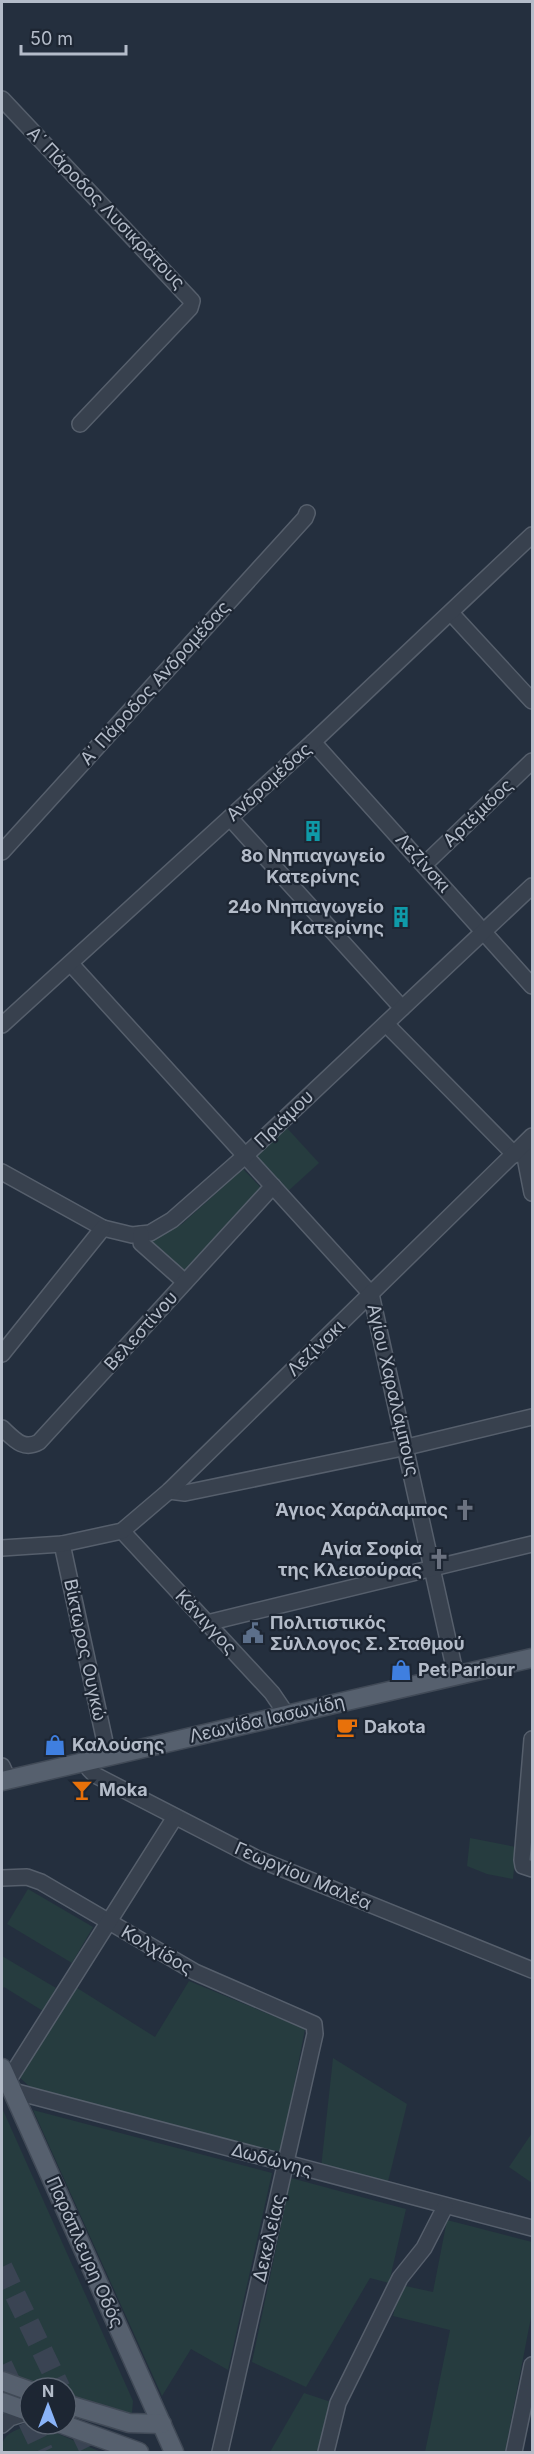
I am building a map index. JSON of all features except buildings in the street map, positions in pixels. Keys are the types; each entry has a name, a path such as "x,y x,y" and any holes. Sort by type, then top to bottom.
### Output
{"main road":[{"name":"Λεωνίδα Ιασωνίδη","path":"4,1775 88,1761 532,1658"},
{"name":"Παράπλευρη Οδός","path":"7,2080 174,2452"},
{"path":"2,2381 18,2387"},
{"path":"2,2402 18,2408"},
{"path":"78,2407 129,2423 162,2424"},
{"path":"78,2430 139,2452"}],"street":[{"name":"Α΄ Πάροδος Λυσικράτους","path":"2,99 192,301 190,308 80,424"},
{"name":"Α΄ Πάροδος Ανδρομέδας","path":"2,852 306,518 307,513"},
{"name":"Ανδρομέδας","path":"2,1025 313,742 532,535"},
{"path":"451,613 532,701"},
{"name":"Λεζίνσκι","path":"313,742 532,986"},
{"name":"Αρτέμιδος","path":"424,865 532,761"},
{"path":"230,818 402,1008"},
{"name":"Πριάμου","path":"141,1234 150,1233 172,1220 246,1155 532,886"},
{"name":"Αγίου Χαραλάμπους","path":"70,964 371,1294 407,1447 456,1676"},
{"path":"386,1024 523,1146 532,1193"},
{"name":"Λεζίνσκι","path":"122,1530 170,1491 523,1146"},
{"path":"2,1172 103,1228 132,1235 141,1234 141,1243 185,1282"},
{"name":"Βελεστίνου","path":"2,1428 21,1446 31,1447 39,1442 273,1186"},
{"path":"2,1354 103,1228"},
{"path":"170,1491 185,1493 407,1447 532,1417"},
{"path":"2,1548 62,1544 122,1530"},
{"name":"Κάνιγγος","path":"122,1530 272,1694 287,1715"},
{"name":"Βίκτωρος Ουγκώ","path":"62,1544 108,1756"},
{"path":"207,1623 532,1544"},
{"path":"528,1868 532,1739"},
{"name":"Γεωργίου Μαλέα","path":"88,1761 89,1769 95,1775 297,1876 532,1970"},
{"path":"7,2080 175,1817"},
{"name":"Κολχίδος","path":"2,1878 27,1877 41,1882 195,1972 315,2024"},
{"name":"Δεκελείας","path":"220,2452 315,2034 315,2024"},
{"name":"Δωδώνης","path":"7,2080 286,2164 532,2228"},
{"path":"326,2452 338,2403 400,2278 424,2248 446,2207"},
{"path":"514,2452 532,2365"},
{"path":"2,2425 10,2418 18,2416"}],"green space":[{"path":"286,1127 319,1163 287,1192 254,1157"},
{"path":"243,1169 264,1191 185,1274 149,1242 182,1224"},
{"path":"470,1838 516,1847 513,1879 487,1874 467,1866"},
{"path":"28,1889 93,1927 72,1963 7,1924"},
{"path":"2,1956 56,1988 43,2011 4,1987 2,1990"},
{"path":"189,1981 305,2029 280,2158 30,2087 17,2075 74,1986 155,2037"},
{"path":"333,2058 407,2104 387,2186 321,2168"},
{"path":"2,2108 133,2401 132,2413 129,2416 78,2403 78,2376 18,2376 18,2381 2,2374"},
{"path":"33,2110 272,2173 228,2370 191,2349 162,2396"},
{"path":"532,2133 532,2183 509,2167"},
{"path":"291,2178 406,2209 389,2283 370,2278 306,2387 252,2362"},
{"path":"447,2220 532,2242 532,2312 505,2452 425,2452 450,2330 393,2316 401,2285 433,2292"},
{"path":"304,2393 334,2403 324,2422 320,2452 270,2452"},
{"path":"18,2429 18,2436 63,2436 101,2452 2,2452 5,2438"}],"tunnel":[{"path":"2,2267 54,2376"},
{"path":"2,2365 43,2452"},
{"path":"78,2425 91,2452"}],"place":[{"name":"8ο Νηπιαγωγείο Κατερίνης","path":"313,831"},
{"name":"24ο Νηπιαγωγείο Κατερίνης","path":"401,917"},
{"name":"Άγιος Χαράλαμπος","path":"465,1510"},
{"name":"Αγία Σοφία της Κλεισούρας","path":"439,1559"},
{"name":"Πολιτιστικός Σύλλογος Σ. Σταθμού","path":"253,1633"},
{"name":"Pet Parlour","path":"401,1670"},
{"name":"Dakota","path":"347,1727"},
{"name":"Καλούσης","path":"55,1745"},
{"name":"Moka","path":"82,1790"}]}
